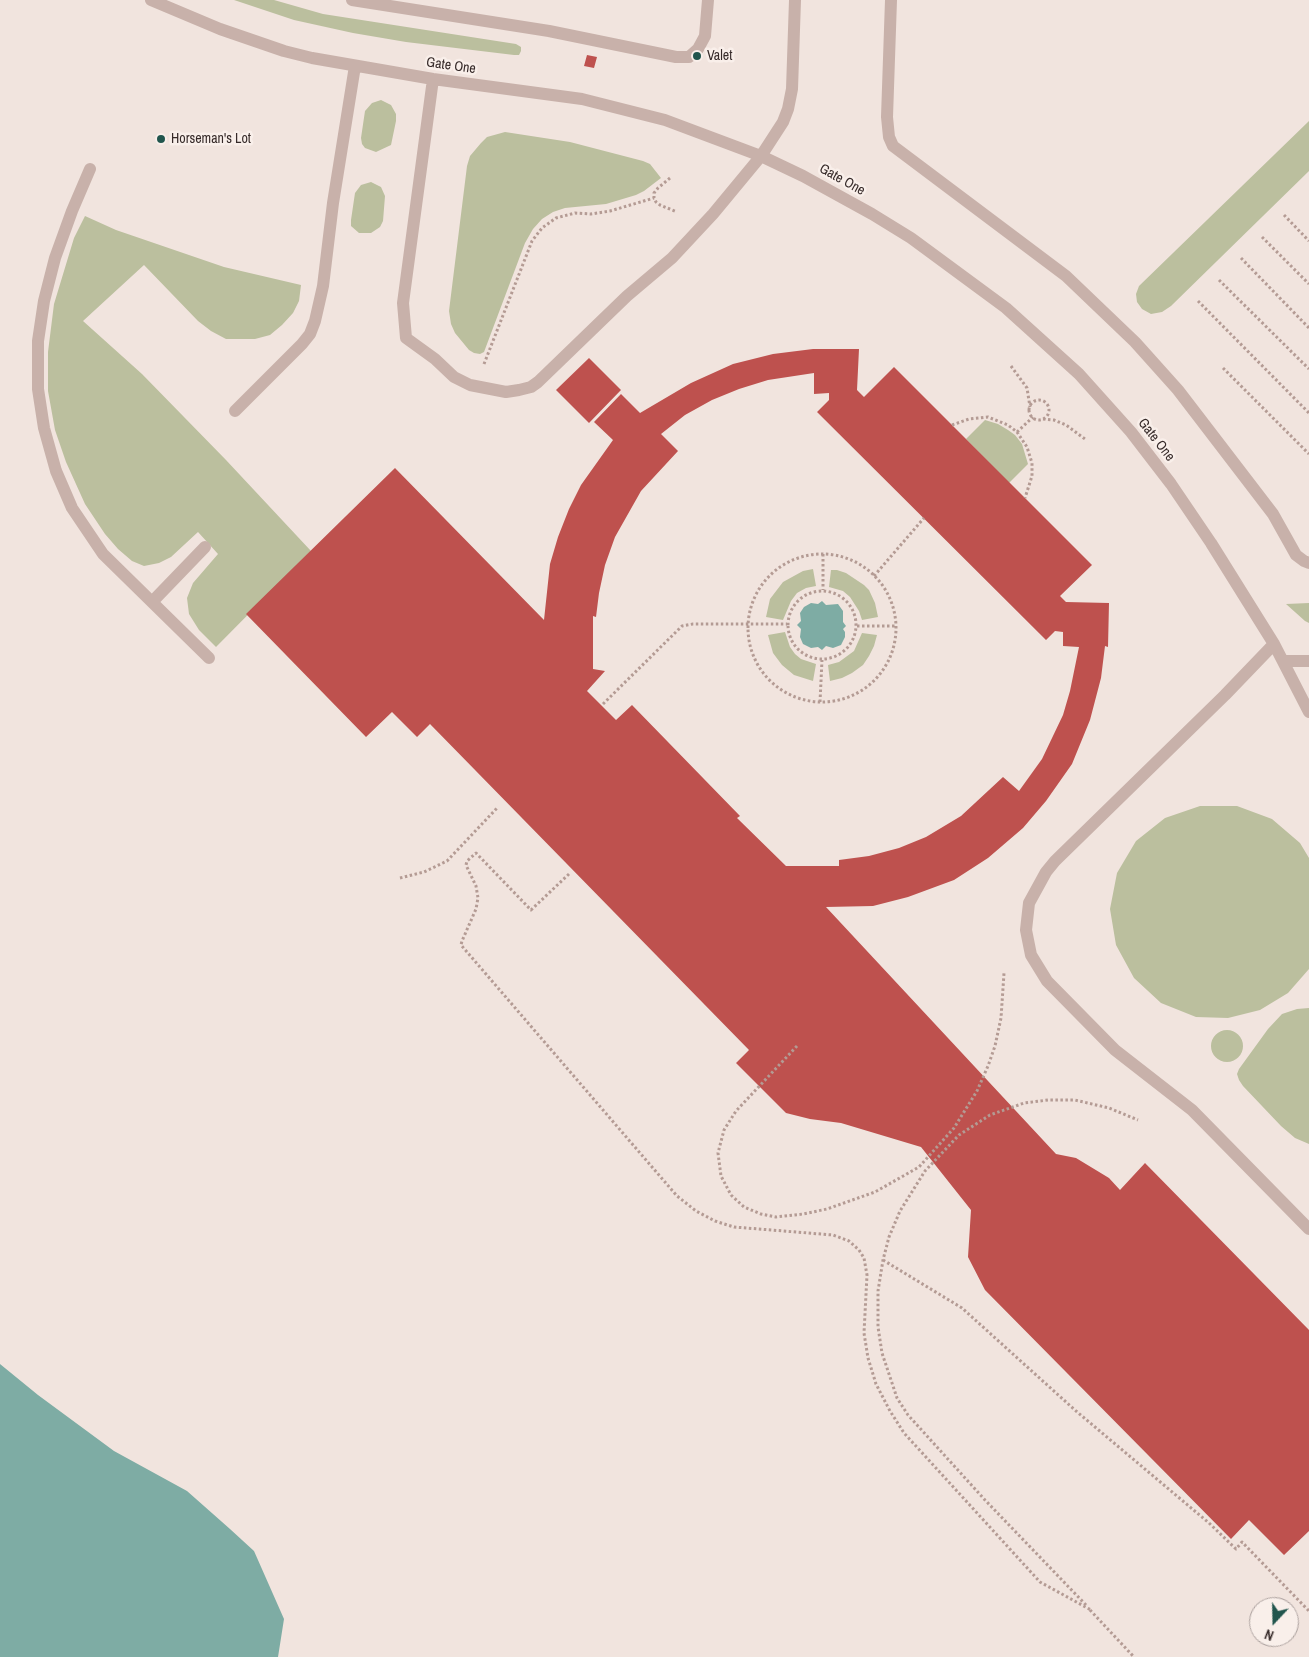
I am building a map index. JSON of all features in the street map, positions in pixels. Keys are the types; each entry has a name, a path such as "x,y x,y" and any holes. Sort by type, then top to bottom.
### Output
{"street":[{"name":"Gate One","path":"151,0 220,29 284,51 312,58 433,79 591,102 665,120 761,156 803,176 872,214 911,238 1006,308 1064,360 1112,410 1151,457 1206,534 1284,661 1309,712"},
{"path":"352,0 549,31 676,57 689,57 698,48 705,36 708,0"},
{"path":"433,79 403,303 406,338 435,359 454,378 470,386 506,392 519,390 531,387 538,382 627,296 672,258 713,214 761,156 783,122 788,109 792,89 795,0"},
{"path":"891,0 887,117 889,138 892,146 1066,276 1135,342 1178,390 1273,514 1296,555 1309,563"},
{"path":"235,411 302,344 310,334 315,321 323,286 333,203 354,66"},
{"path":"90,169 55,258 44,301 38,341 38,390 44,428 56,471 72,508 103,554 209,658"},
{"path":"152,602 205,547"},
{"path":"1274,644 1225,696 1055,861 1046,872 1029,902 1026,930 1031,955 1037,968 1047,981 1115,1050 1192,1110 1309,1229"},
{"path":"1284,661 1309,661"}],"path":[{"path":"670,178 658,188 654,193 654,198 660,205 677,212"},
{"path":"484,364 532,241 542,228 556,218 576,213 591,214 610,211 654,198"},
{"path":"1284,215 1309,241"},
{"path":"1262,237 1309,284"},
{"path":"1241,258 1309,328"},
{"path":"1220,280 1309,369"},
{"path":"1198,301 1309,413"},
{"path":"1011,366 1027,388 1032,417"},
{"path":"1223,368 1309,454"},
{"path":"1030,408 1037,401 1048,402 1049,412 1043,419"},
{"path":"952,425 969,419 988,417 1008,425 1017,432 1027,447 1032,463 1032,476 1025,498"},
{"path":"1032,417 1038,420 1054,420 1066,424 1085,440"},
{"path":"1017,432 1032,417"},
{"path":"874,576 924,518"},
{"path":"814,554 833,555 852,560 874,576 889,596 896,626 894,645 889,661 880,675 868,686 853,695 837,700 820,702 804,700 788,694 774,685 761,670 752,653 748,635 748,615 754,597 764,581 778,568 795,559 814,554"},
{"path":"822,554 823,590"},
{"path":"823,590 835,593 845,599 853,608 857,620 853,643 845,652 834,658 822,660 811,658 794,645 789,635 788,624 789,614 794,604 812,592 823,590"},
{"path":"602,704 682,626 693,624 788,624"},
{"path":"856,626 896,626"},
{"path":"820,702 822,660"},
{"path":"400,878 424,872 447,861 498,807"},
{"path":"569,874 531,910 476,853 466,861 466,865 476,886 478,898 476,909 462,945 677,1196 696,1211 734,1228 833,1235 849,1241 859,1250 864,1258 867,1275 864,1333 868,1358 876,1384 904,1433 1040,1582 1090,1610"},
{"path":"797,1046 736,1111 724,1130 718,1153 721,1176 731,1195 744,1207 761,1214 776,1217 827,1209 876,1192 919,1167 954,1128 988,1066 1002,1018 1004,973"},
{"path":"1134,1657 985,1500 908,1415 897,1398 882,1353 878,1327 878,1292 889,1237 900,1211 925,1171 959,1135 990,1115 1024,1103 1048,1100 1075,1100 1109,1108 1138,1120"},
{"path":"883,1260 962,1308 1076,1411 1236,1548 1242,1542 1309,1611"}],"green space":[{"path":"234,0 274,0 323,14 516,44 521,47 521,51 519,55 514,55 406,42 353,33 294,20"},
{"path":"381,100 391,105 396,114 396,121 391,145 376,152 365,148 361,138 365,111 372,103"},
{"path":"1309,121 1309,171 1171,306 1162,312 1151,314 1142,309 1137,302 1136,294 1139,286"},
{"path":"505,132 570,142 643,161 650,164 661,178 636,195 606,204 565,208 553,212 542,219 533,229 525,243 484,352 480,354 469,350 455,333 449,311 467,166 470,156 487,137"},
{"path":"371,182 381,187 385,196 383,221 380,227 371,233 359,233 351,226 355,193 361,185"},
{"path":"85,216 116,230 224,267 301,285 299,301 293,313 270,335 255,339 226,339 211,331 198,321 144,265 83,321 142,374 311,551 216,647 199,630 189,614 187,598 193,583 218,554 198,532 171,557 159,563 144,566 132,561 105,534 85,504 66,462 55,430 48,391 48,352 54,304 74,238"},
{"path":"985,420 998,424 1008,430 1022,444 1028,464 1009,483 966,439"},
{"path":"813,569 816,586 806,588 797,593 791,601 783,620 766,617 770,599 783,582 803,571"},
{"path":"831,570 846,573 869,590 875,603 878,617 862,620 859,611 850,597 843,591 829,587"},
{"path":"1309,603 1309,623 1286,604"},
{"path":"785,632 790,647 795,654 801,659 816,664 813,681 794,675 782,665 773,653 768,635"},
{"path":"862,633 877,635 874,646 863,665 842,678 830,681 828,665 839,662 854,651"},
{"path":"1200,806 1237,806 1272,819 1300,843 1309,858 1309,969 1288,993 1260,1010 1228,1018 1196,1017 1161,1003 1134,978 1116,945 1110,909 1117,873 1136,841 1165,818"},
{"path":"1309,1008 1309,1144 1295,1138 1281,1126 1243,1086 1237,1074 1268,1029 1282,1014 1297,1009"},
{"path":"1227,1030 1238,1035 1243,1046 1238,1057 1227,1062 1216,1057 1211,1046 1216,1035"}],"water":[{"path":"822,601 826,605 838,604 843,611 843,622 846,626 843,629 845,637 841,645 833,648 826,646 822,650 818,647 811,648 803,644 800,637 801,629 797,625 801,621 800,613 804,607 811,603 818,604"},
{"path":"0,1364 38,1395 114,1451 187,1491 254,1551 284,1619 278,1657 0,1657"}],"building":[{"path":"587,55 597,57 594,68 584,66"},
{"path":"813,349 859,349 857,390 864,397 894,367 1092,565 1060,596 1066,602 1109,603 1108,647 1105,646 1101,678 1090,720 1072,764 1046,801 1023,828 988,858 954,880 908,897 873,906 826,907 1056,1154 1076,1158 1109,1178 1120,1190 1145,1163 1309,1330 1309,1531 1284,1555 1249,1520 1231,1539 985,1290 968,1257 971,1210 921,1147 841,1123 810,1119 786,1113 736,1063 749,1050 430,724 417,737 392,712 366,737 246,614 395,468 544,620 550,564 558,537 581,485 613,440 594,422 621,394 640,413 691,383 733,364 773,354","holes":["814,373 814,394 829,393 829,400 817,412 1046,640 1055,631 1063,632 1063,646 1079,647 1063,715 1042,759 1019,791 1003,777 961,816 926,837 899,848 869,856 839,860 839,866 786,866 737,818 740,816 632,705 616,720 587,691 605,671 593,669 593,616 596,617 605,565 615,537 641,491 678,451 661,434 685,415 712,400 768,380"]},
{"path":"589,358 621,390 589,423 556,390"}],"place":[{"name":"Valet","path":"697,56"},
{"name":"Horseman's Lot","path":"161,139"}]}
